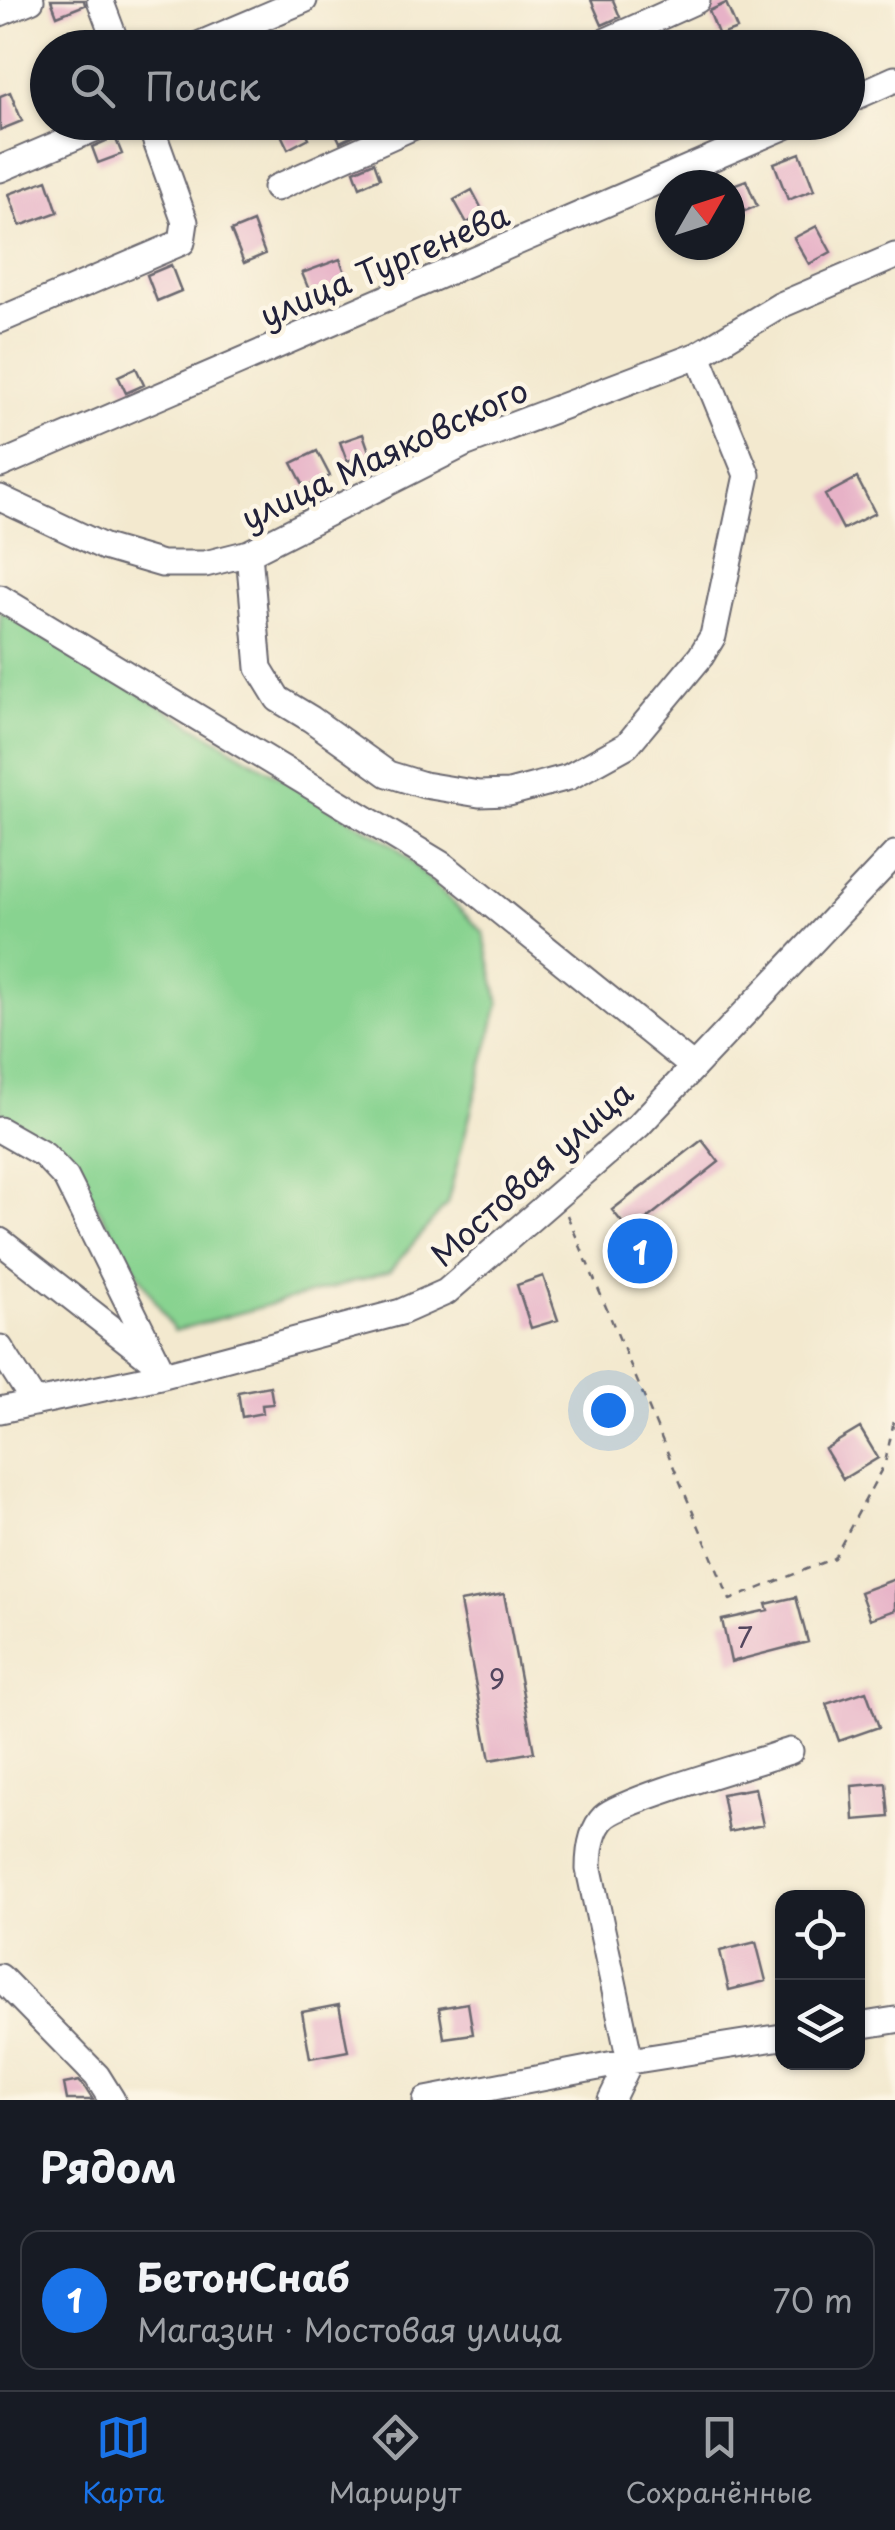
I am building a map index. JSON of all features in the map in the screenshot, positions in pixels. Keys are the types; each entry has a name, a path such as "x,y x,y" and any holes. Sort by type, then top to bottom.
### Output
{"street":[{"path":"0,13 31,0"},
{"path":"100,0 111,30"},
{"path":"233,30 304,0"},
{"path":"631,30 697,0"},
{"path":"865,92 895,79"},
{"path":"0,169 68,140"},
{"path":"0,320 176,246 186,235 156,140"},
{"path":"276,188 383,140"},
{"name":"улица Тургенева","path":"0,465 753,140"},
{"name":"улица Маяковского","path":"0,498 104,546 162,564 205,564 249,553 464,444 698,355 781,305 895,256"},
{"path":"249,553 259,668 266,685 278,699 312,719 376,768 406,782 479,794 524,792 569,777 627,745 702,656 714,636 747,475 698,355"},
{"path":"0,598 444,866 692,1066"},
{"name":"Мостовая улица","path":"0,1410 424,1304 446,1292 639,1125 895,854"},
{"path":"0,1130 44,1155 66,1178 159,1371"},
{"path":"0,1241 159,1371"},
{"path":"0,1348 35,1403"},
{"path":"611,2100 630,2061 589,1869 593,1836 608,1813 790,1752"},
{"path":"0,1977 97,2076 112,2100"},
{"path":"865,2025 895,2020"},
{"path":"426,2100 775,2038"}],"path":[{"path":"558,1195 730,1600 834,1558 885,1463 895,1416"}],"green space":[{"path":"0,610 394,845 483,932 499,1003 447,1204 389,1272 174,1331 68,1160 0,1112"}],"building":[{"path":"51,0 84,0 85,5 57,16"},
{"path":"591,0 613,0 620,17 602,25"},
{"path":"726,3 737,29 717,30 709,11"},
{"path":"10,92 22,121 0,130 0,96"},
{"path":"116,140 122,154 98,163 92,147"},
{"path":"284,140 305,140 288,149"},
{"path":"800,153 814,190 788,200 774,163"},
{"path":"374,162 380,178 360,187 354,171"},
{"path":"47,180 58,212 20,226 9,194"},
{"path":"745,180 757,206 745,211"},
{"path":"472,190 484,213 467,223 454,200"},
{"path":"253,222 265,254 244,263 231,231"},
{"path":"817,226 831,252 809,264 794,238"},
{"path":"340,259 350,286 313,300 302,273"},
{"path":"171,265 181,291 157,301 147,275"},
{"path":"136,368 144,385 126,393 118,376"},
{"path":"363,434 370,454 347,461 340,442"},
{"path":"317,451 330,476 305,488 292,463"},
{"path":"857,478 875,513 843,529 825,495"},
{"path":"702,1140 719,1162 630,1232 612,1210"},
{"path":"643,1236 656,1253 626,1276 614,1259"},
{"path":"543,1276 558,1320 531,1328 517,1285"},
{"path":"270,1386 273,1404 262,1405 263,1413 242,1417 238,1392"},
{"path":"860,1428 878,1458 843,1479 825,1449"},
{"path":"895,1579 895,1610 870,1619 860,1592"},
{"path":"504,1594 534,1752 490,1760 460,1602"},
{"path":"796,1597 808,1642 731,1662 722,1620 768,1610 766,1604"},
{"path":"866,1691 879,1727 839,1741 826,1704"},
{"path":"886,1783 889,1817 854,1820 852,1786"},
{"path":"755,1788 763,1825 729,1832 722,1794"},
{"path":"756,1942 766,1981 729,1990 720,1951"},
{"path":"468,2003 473,2034 444,2038 439,2008"},
{"path":"339,2005 348,2051 310,2058 302,2012"},
{"path":"79,2081 93,2100 67,2100 64,2084"}],"place":[{"name":"БетонСнаб","path":"640,1251"}]}
